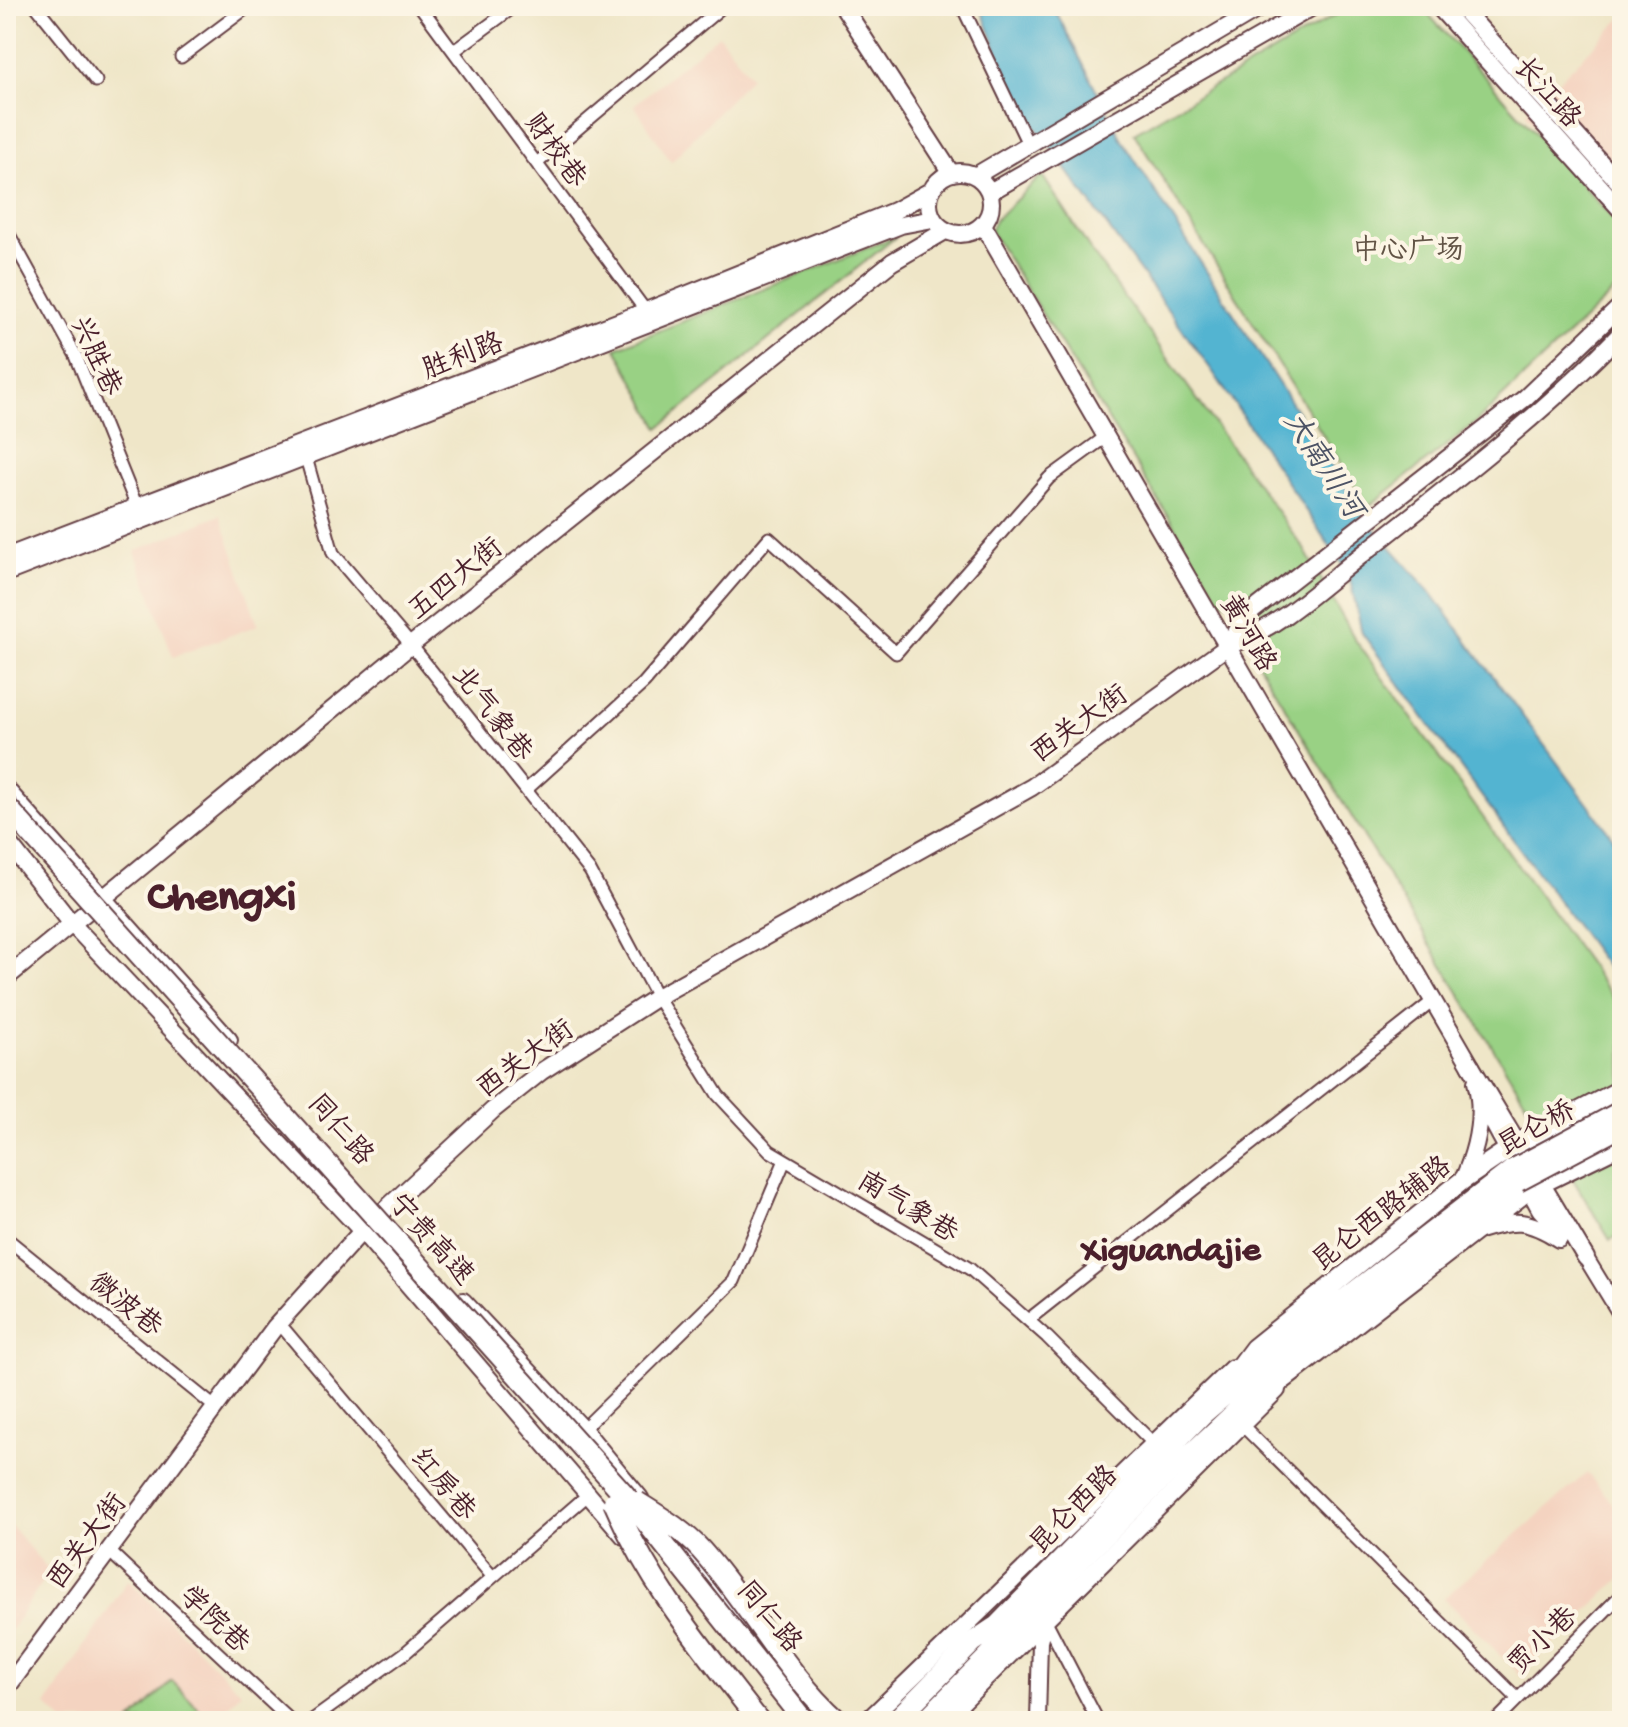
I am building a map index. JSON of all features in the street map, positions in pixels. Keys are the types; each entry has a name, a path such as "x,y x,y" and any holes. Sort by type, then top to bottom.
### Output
{"highway":[{"name":"宁贵高速","path":"6,806 619,1498 804,1721"},
{"name":"宁贵高速","path":"6,826 619,1498 786,1721"},
{"name":"昆仑西路辅路","path":"1209,1421 1254,1348 1463,1180 1513,1146 1620,1098"},
{"name":"昆仑桥","path":"1292,1348 1481,1190 1620,1098"},
{"name":"昆仑桥","path":"1292,1348 1481,1206 1518,1182 1622,1127"},
{"path":"1209,1421 1285,1382 1534,1186 1622,1144"},
{"name":"昆仑西路","path":"923,1721 1143,1500 1209,1421 1292,1348"},
{"path":"619,1498 636,1553 658,1590 759,1721"},
{"path":"619,1498 674,1525 700,1549 805,1686 838,1721"},
{"name":"昆仑西路","path":"905,1721 994,1628 1143,1500"},
{"path":"895,1721 973,1642 994,1628"}],"main road":[{"path":"843,6 951,173"},
{"path":"975,176 1263,6"},
{"path":"990,192 1314,6"},
{"name":"长江路","path":"1438,6 1622,211"},
{"name":"长江路","path":"1460,6 1622,186"},
{"path":"965,172 975,176 990,192 990,212 983,225 970,233 939,225 929,206 932,190 938,181 951,173 965,172"},
{"name":"胜利路","path":"6,573 650,316 894,211 932,190"},
{"name":"胜利路","path":"6,557 901,225 939,225"},
{"name":"五四大街","path":"6,978 411,645 939,225"},
{"name":"黄河路","path":"983,225 1471,1066"},
{"name":"西关大街","path":"1228,646 1246,616 1525,398 1622,305"},
{"name":"西关大街","path":"6,1689 279,1323 381,1212 542,1071 657,997 1032,787 1228,646 1257,635 1517,430 1586,369 1622,332"},
{"name":"同仁路","path":"6,789 381,1212 583,1429 825,1721"},
{"name":"同仁路","path":"6,840 72,924 362,1231 590,1493 769,1721"},
{"path":"1463,1180 1477,1138 1480,1100 1471,1066"},
{"path":"1471,1066 1534,1186 1540,1209 1586,1258"},
{"path":"1480,1100 1513,1146"},
{"path":"1474,1232 1504,1222 1533,1223 1586,1258"},
{"path":"867,1721 1254,1348"},
{"path":"943,1721 1045,1619 1143,1500 1242,1425 1285,1382"},
{"path":"1099,1496 1147,1461 1177,1430 1209,1421 1203,1450 1172,1483 1143,1500"}],"street":[{"path":"36,6 96,81"},
{"path":"181,57 249,6"},
{"name":"财校巷","path":"420,6 650,316"},
{"path":"454,51 515,6"},
{"path":"537,163 723,6"},
{"path":"962,6 1031,142"},
{"name":"兴胜巷","path":"6,229 76,356 137,507"},
{"path":"526,790 644,683 769,538 896,653 1049,478 1104,438"},
{"name":"北气象巷","path":"305,454 333,553 411,645 590,871 657,997"},
{"name":"南气象巷","path":"657,997 718,1095 770,1151 970,1269 1028,1320 1153,1443"},
{"path":"1028,1320 1433,1001"},
{"path":"583,1429 734,1281 785,1160"},
{"name":"微波巷","path":"6,1238 216,1408"},
{"path":"1586,1258 1622,1317"},
{"name":"红房巷","path":"279,1323 491,1575"},
{"path":"1242,1425 1516,1697"},
{"path":"311,1721 405,1653 491,1575 590,1493"},
{"name":"学院巷","path":"109,1551 291,1721"},
{"name":"贾小巷","path":"1496,1721 1516,1697 1622,1594"},
{"path":"1038,1721 1040,1641 1045,1619"},
{"path":"1045,1619 1098,1721"}],"shaded area":[{"path":"1622,18 1622,224 1525,114"},
{"path":"719,35 751,77 671,162 634,105"},
{"path":"220,515 258,625 173,657 135,551"},
{"path":"1587,1473 1622,1514 1622,1577 1520,1675 1444,1598"},
{"path":"6,1520 49,1571 6,1638"},
{"path":"128,1580 241,1692 215,1721 63,1721 46,1705"}],"green space":[{"name":"中心广场","path":"1351,6 1421,6 1622,229 1621,285 1475,423 1368,507 1134,133"},
{"path":"1042,175 1089,248 1304,549 1356,641 1622,1010 1622,1234 1610,1240 1258,663 1268,631 1251,608 1221,601 990,230 996,219"},
{"path":"897,236 659,428 616,348"},
{"path":"172,1681 202,1712 193,1721 131,1721"}],"water":[{"name":"大南川河","path":"980,6 1053,6 1122,140 1365,518 1432,594 1622,850 1622,988 1362,633 1349,575 1213,372 1016,100"}],"district":[{"name":"Chengxi","path":"222,893"},
{"name":"Xiguandajie","path":"1171,1246"}]}
